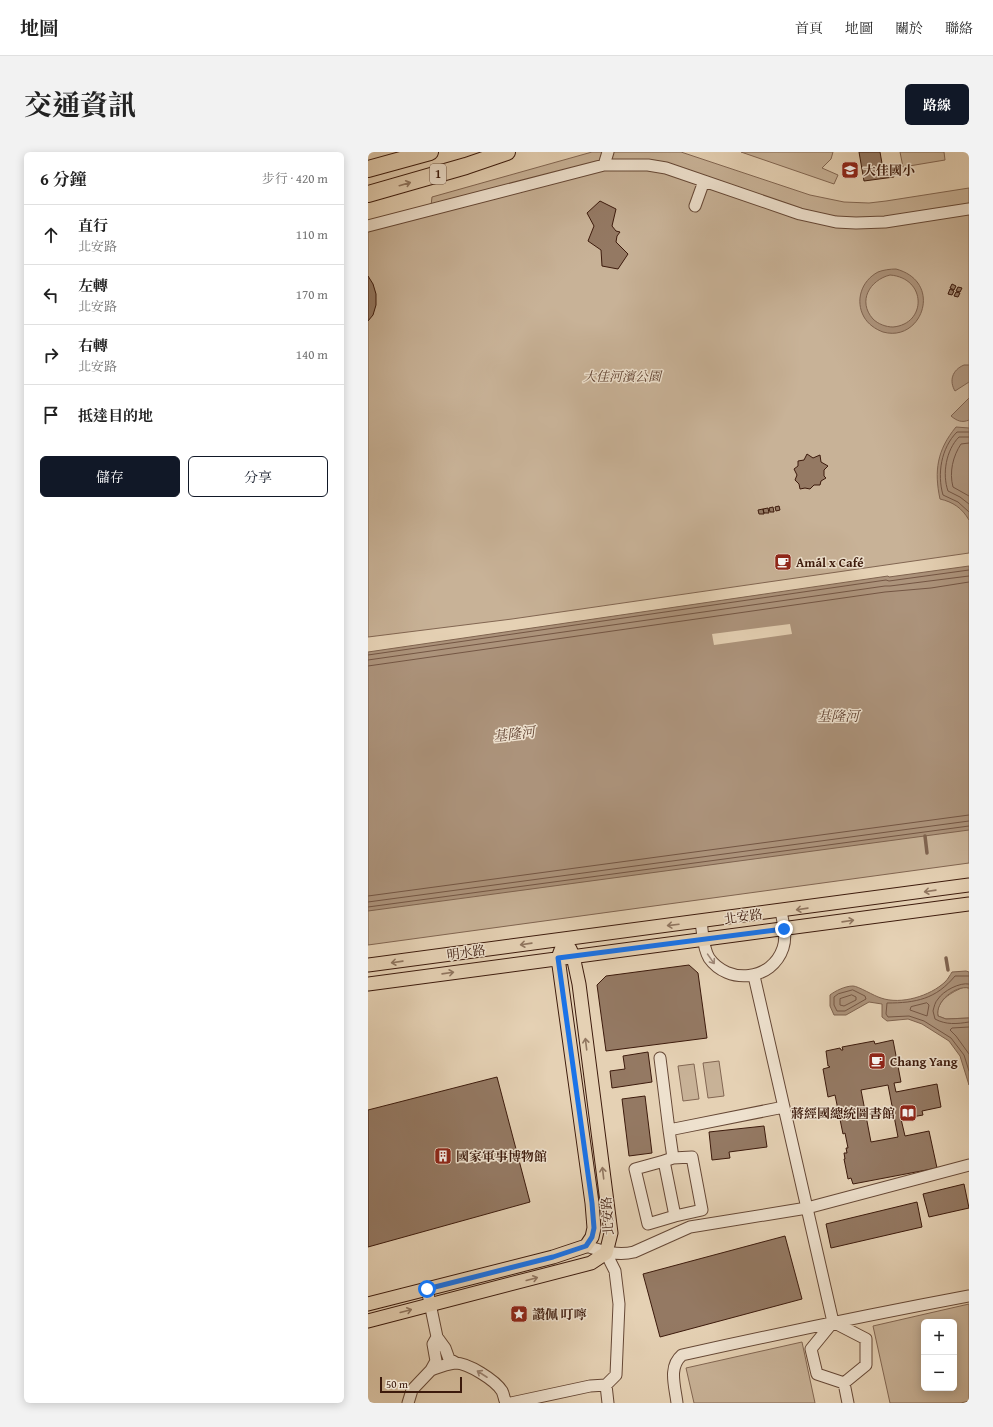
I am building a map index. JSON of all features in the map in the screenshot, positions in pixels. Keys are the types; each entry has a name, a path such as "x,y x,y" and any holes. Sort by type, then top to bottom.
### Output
{"highway":[{"name":"1","path":"368,170 430,152"},
{"name":"1","path":"368,194 466,166 508,152"}],"main road":[{"name":"北安路","path":"564,939 969,886"},
{"name":"北安路","path":"558,958 969,904"},
{"name":"北安路","path":"368,1321 592,1262 606,1252 610,1233 579,984 573,956 564,939"},
{"name":"北安路","path":"368,1304 553,1257 586,1246 592,1237 594,1228 592,1203 558,958 564,939"},
{"name":"明水路","path":"368,966 564,939"},
{"name":"明水路","path":"368,984 558,958"}],"street":[{"path":"604,165 608,152"},
{"path":"368,226 604,165 648,165 666,168 800,214 836,222 885,222 969,209"},
{"path":"695,206 704,181"},
{"path":"701,922 704,945 709,957 717,967 728,974 741,977 754,976 767,970 777,960 783,948 785,934 781,911"},
{"path":"754,976 833,1322"},
{"path":"660,1058 669,1130 669,1160 675,1216"},
{"path":"669,1130 784,1107"},
{"path":"692,1157 702,1210 675,1216 648,1224 635,1169 669,1160 692,1157"},
{"path":"586,1246 606,1252 625,1254 634,1252 690,1227 808,1208 969,1166"},
{"path":"511,1403 606,1384 616,1375 619,1304 615,1271 606,1252"},
{"path":"427,1289 437,1337 445,1348 449,1359 479,1372 492,1382 502,1391 506,1403"},
{"path":"677,1403 673,1371 676,1360 682,1355 833,1322 969,1296"},
{"path":"833,1322 866,1339 866,1365 844,1383"},
{"path":"833,1322 811,1349 817,1374 844,1383"},
{"path":"408,1403 412,1390 431,1370 436,1361 433,1344 437,1337"},
{"path":"431,1370 443,1365 456,1363"},
{"path":"844,1383 848,1403"},
{"path":"606,1384 608,1403"}],"green space":[{"name":"大佳河濱公園","path":"592,152 681,152 810,195 844,202 869,203 969,188 969,553 512,619 368,637 368,223 431,206 432,197"},
{"path":"741,152 833,152 831,159 822,168 838,175 834,184"},
{"path":"900,152 944,152 945,160 903,167"},
{"path":"969,821 969,863 368,945 368,901"},
{"path":"964,987 969,988 969,1018 946,1019 938,1016 939,1006 945,998"},
{"path":"719,1061 724,1096 708,1098 703,1063"},
{"path":"694,1064 699,1099 683,1101 678,1066"},
{"path":"969,1304 969,1401 961,1403 890,1403 873,1326"},
{"path":"802,1342 815,1403 694,1403 686,1368"}],"water":[{"path":"896,269 911,276 920,286 923,298 922,310 917,320 908,329 897,333 883,332 872,326 864,317 860,304 861,292 867,281 878,272","holes":["890,275 902,278 911,284 916,292 918,301 917,310 912,318 904,324 893,327 880,324 873,319 868,312 866,305 868,292 877,281"]},
{"path":"964,365 969,365 969,382 955,391 952,383 954,373"},
{"path":"969,398 969,420 960,421 951,416"},
{"path":"956,427 969,428 969,520 957,506 940,499 938,489 937,470 941,453"},
{"name":"基隆河","path":"969,566 969,830 368,911 368,652 888,576"},
{"path":"952,972 969,972 969,988 958,989 947,996 940,1005 938,1016 946,1019 969,1018 969,1085 960,1056 949,1041 922,1024 908,1019 887,1021 882,1017 882,1004 869,1002 846,1015 834,1015 830,1006 830,995 837,990 847,987 855,986 878,997 889,1000 906,1000 923,995 939,987 945,982"}],"pier":[{"path":"790,624 792,634 714,645 712,634"}],"building":[{"path":"859,152 880,152 883,169 892,168 894,177 864,181"},
{"path":"600,201 616,209 612,226 616,231 620,232 617,236 616,242 628,254 618,269 602,266 601,250 588,241 594,226 587,213"},
{"path":"368,276 373,284 376,294 376,305 373,315 368,321"},
{"path":"952,284 956,286 954,290 950,288"},
{"path":"958,287 962,288 960,292 956,291"},
{"path":"950,289 954,291 952,295 948,294"},
{"path":"956,292 960,293 958,297 954,296"},
{"path":"807,454 813,458 820,455 821,462 828,466 824,470 824,476 826,478 821,481 820,485 814,485 810,489 800,489 799,484 795,480 797,475 794,469 798,466 798,461 804,460"},
{"path":"779,506 780,510 776,511 775,507"},
{"path":"773,507 774,512 770,512 769,508"},
{"path":"768,508 769,513 764,513 763,509"},
{"path":"763,509 764,514 759,514 758,510"},
{"path":"689,965 698,973 707,1038 606,1051 597,985 606,976"},
{"name":"蔣經國總統圖書館","path":"893,1040 901,1082 894,1083 896,1092 937,1084 941,1107 922,1111 923,1115 901,1119 905,1136 929,1131 937,1168 853,1184 851,1178 848,1179 844,1159 844,1153 847,1153 846,1148 848,1148 845,1133 843,1134 835,1095 828,1097 823,1069 830,1067 828,1066 826,1051 840,1048 843,1050 842,1047 874,1041 875,1044","holes":["888,1085 898,1137 871,1142 861,1090"]},
{"path":"648,1052 652,1082 612,1088 610,1071 625,1069 623,1056"},
{"name":"國家軍事博物館","path":"497,1077 530,1202 368,1247 368,1110"},
{"path":"645,1096 652,1153 629,1156 622,1099"},
{"path":"764,1126 767,1147 729,1152 730,1158 712,1160 709,1132"},
{"path":"964,1184 969,1208 929,1217 923,1194"},
{"path":"917,1202 922,1227 831,1248 826,1224"},
{"path":"785,1236 802,1299 660,1337 643,1274"}],"waterway":[{"path":"925,836 927,853"},
{"path":"946,958 948,970"}],"place":[{"name":"大佳國小","path":"850,170"},
{"name":"Amål x Café","path":"783,562"},
{"name":"Chang Yang","path":"877,1061"},
{"name":"蔣經國總統圖書館","path":"908,1113"},
{"name":"國家軍事博物館","path":"443,1156"},
{"name":"讚佩 叮嚀","path":"519,1314"}],"route":[{"path":"427,1289 553,1257 586,1246 592,1237 594,1228 592,1203 558,958 784,929"}]}
